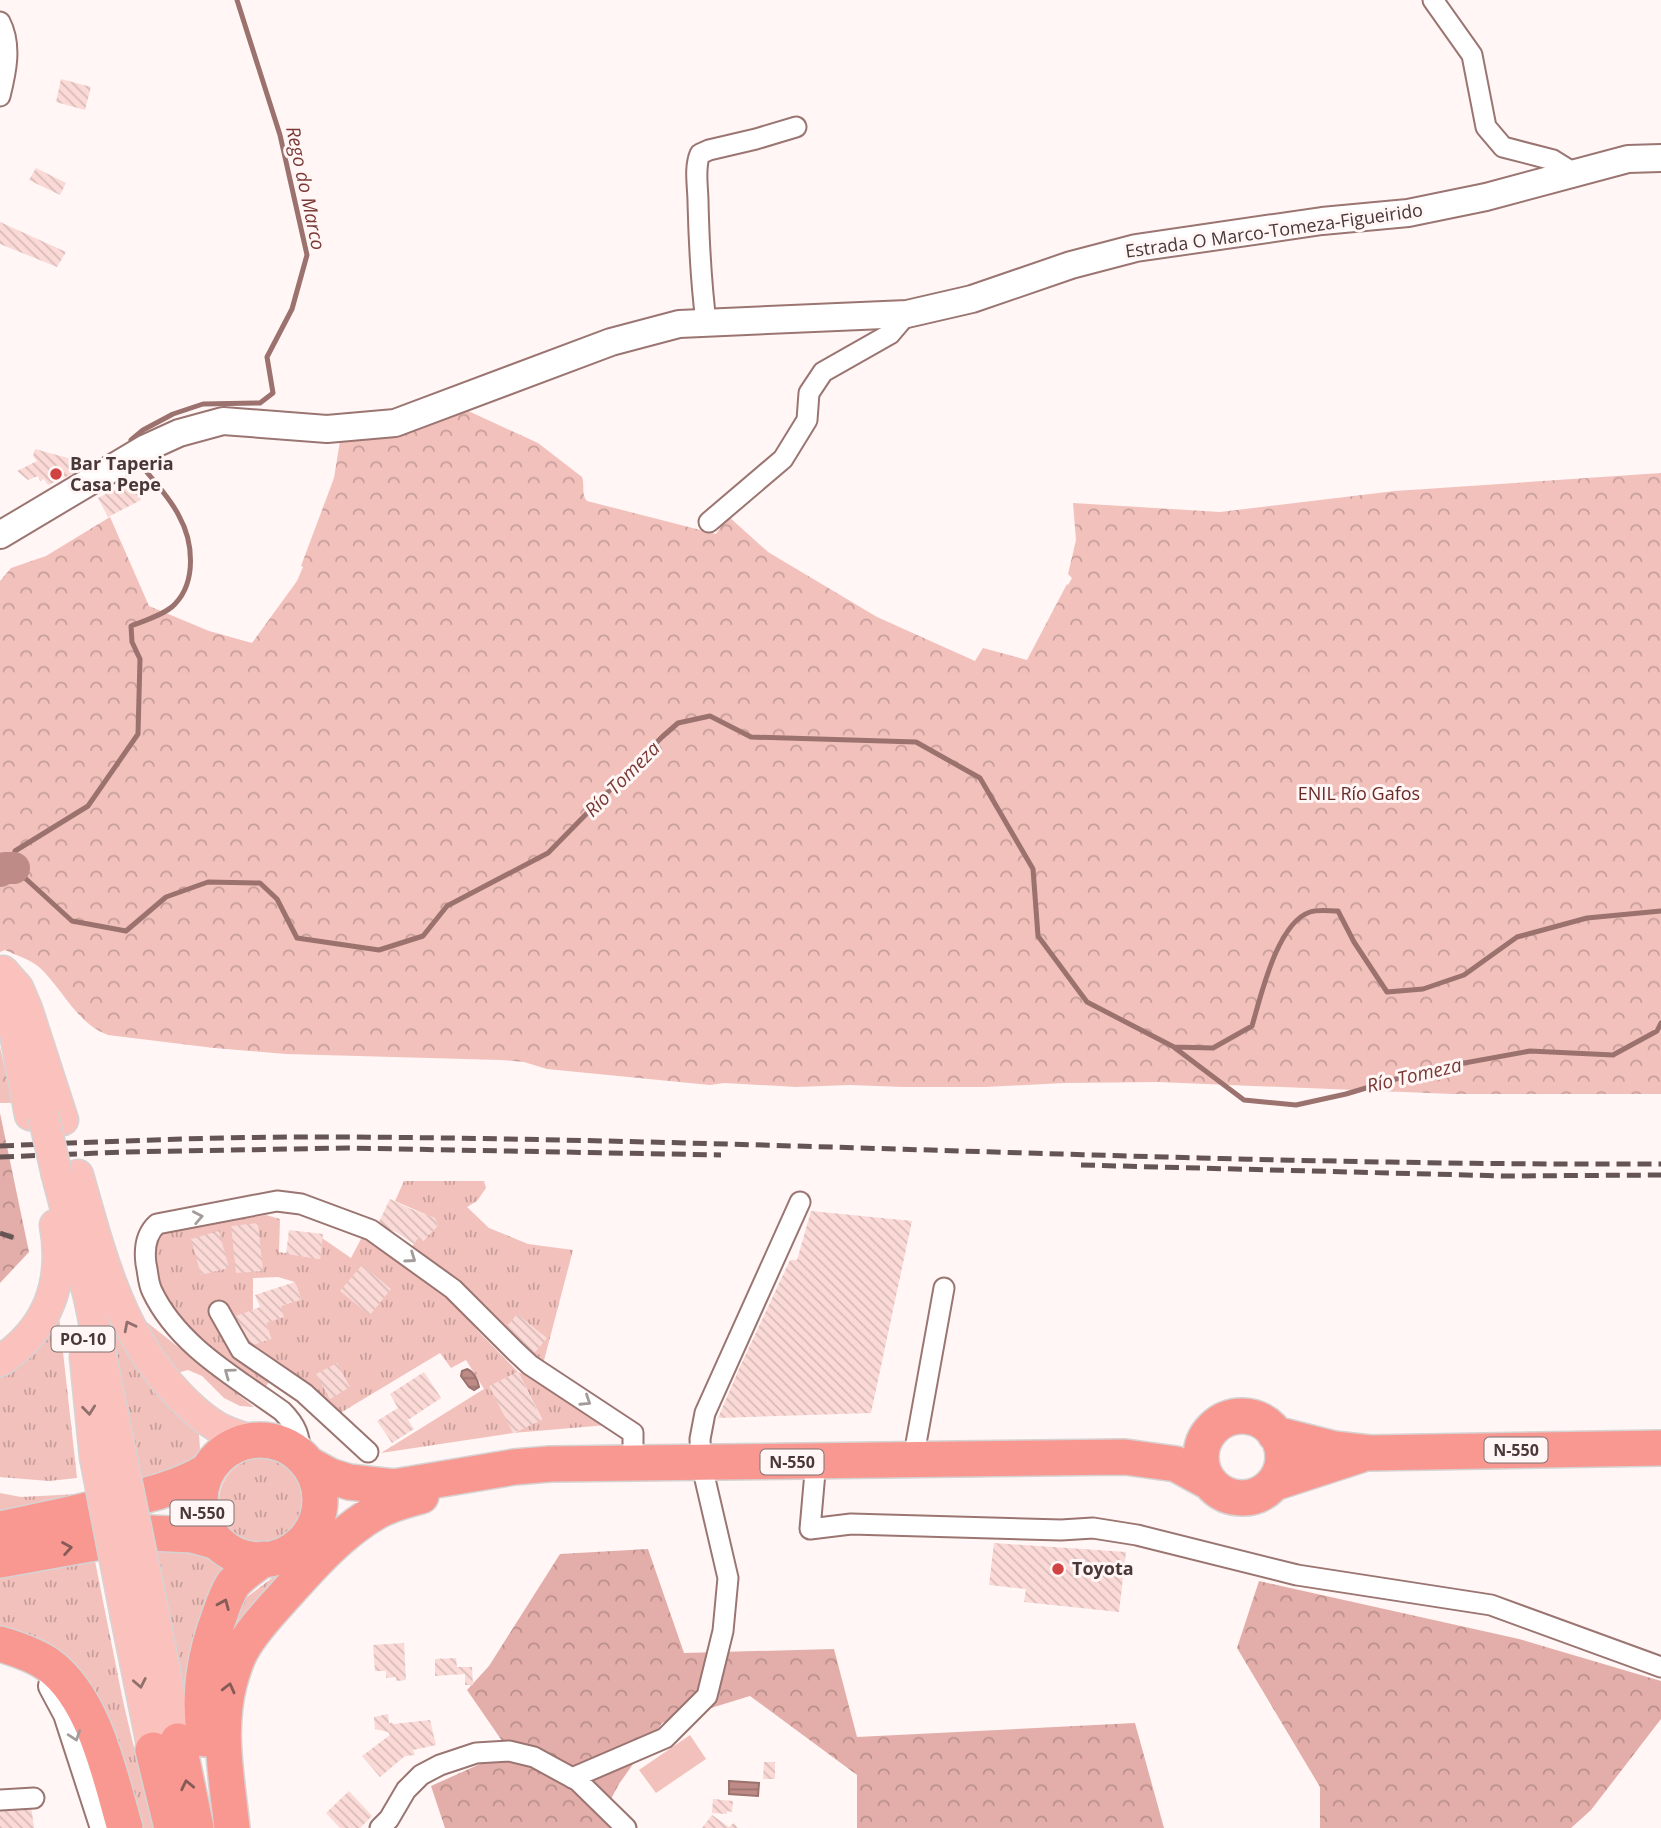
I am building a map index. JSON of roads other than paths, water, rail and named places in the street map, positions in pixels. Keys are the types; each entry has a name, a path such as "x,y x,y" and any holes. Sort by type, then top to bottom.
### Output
{"highway":[{"name":"N-550","path":"1125,1457 1189,1441 1228,1418 1240,1416 1260,1420 1275,1434 1334,1449 1370,1453 1661,1448"},
{"path":"1209,1482 1201,1457 1204,1441 1210,1431"},
{"path":"1273,1483 1280,1471 1283,1456 1275,1434"},
{"name":"N-550","path":"394,1488 349,1482 330,1476 279,1443 251,1440 226,1450 215,1460 207,1471 200,1500 208,1530 217,1542 230,1552 246,1558 263,1559 284,1554 371,1498 394,1488 514,1467 550,1464 1125,1457 1175,1464 1209,1482 1220,1493 1245,1499 1260,1494 1273,1483 1370,1453"},
{"path":"302,1542 315,1522 318,1510 318,1486 305,1461"},
{"path":"232,1828 222,1746 223,1717 229,1683 242,1650 262,1620 310,1567 375,1512 425,1495 485,1483 514,1467"},
{"name":"N-550","path":"0,1529 158,1493 188,1482 207,1471"},
{"name":"N-550","path":"0,1560 151,1533 192,1535 217,1542"},
{"path":"223,1828 203,1726 202,1684 209,1643 233,1585 263,1559"},
{"path":"3,1645 23,1651 49,1666 74,1693 86,1712 102,1752 125,1828"},
{"name":"PO-10","path":"165,1746 172,1828"},
{"name":"PO-10","path":"165,1746 196,1828"}],"main road":[{"path":"5,976 18,988 27,1009 45,1116 59,1174 98,1246 130,1329 148,1359 190,1406 220,1428 251,1440"},
{"path":"0,1361 42,1321 55,1288 58,1254 55,1228 59,1174"},
{"name":"PO-10","path":"59,1174 107,1454 165,1746"}],"street":[{"path":"1433,0 1472,55 1486,127 1503,147 1553,160 1574,173"},
{"path":"0,22 6,34 6,72 0,96"},
{"path":"706,322 701,276 697,179 700,154 796,127"},
{"name":"Estrada O Marco-Tomeza-Figueirido","path":"4,539 146,448 179,433 223,421 327,429 395,423 611,342 679,324 907,313 972,299 1071,265 1136,248 1322,221 1408,213 1486,197 1629,159 1661,158"},
{"path":"709,522 783,459 807,420 809,393 823,372 890,334 907,313"},
{"path":"305,1461 296,1427 282,1411 198,1349 175,1327 162,1308 151,1288 146,1260 146,1244 150,1231 157,1224 277,1201 301,1205 371,1230 453,1289 530,1365 633,1433 633,1463"},
{"path":"572,1778 665,1738 707,1696 723,1631 728,1578 701,1462 705,1413 800,1202"},
{"path":"913,1460 944,1288"},
{"path":"219,1311 241,1350 303,1393 368,1452"},
{"path":"271,1403 285,1381"},
{"path":"816,1461 810,1529 851,1524 1061,1530 1093,1528 1137,1535 1297,1575 1491,1605 1661,1667"},
{"path":"3,1645 33,1664 57,1694 72,1727 104,1828"},
{"path":"380,1828 390,1819 406,1790 421,1775 440,1765 476,1753 509,1751 534,1757 578,1781 626,1828"},
{"path":"0,1800 34,1798"}],"waterway":[{"name":"Rego do Marco","path":"131,440 143,430 173,414 203,404 260,403 273,393 267,357 292,309 307,255 280,135 237,0"},
{"name":"Río Tomeza","path":"143,467 167,497 184,526 190,549 190,573 182,595 171,608 131,626 132,642 140,659 138,734 88,806 15,851 13,859 14,868 72,921 126,931 166,897 208,882 260,883 277,899 297,938 379,950 423,936 447,906 548,853 678,723 710,716 751,737 916,742 980,778 1033,869 1038,936 1087,1002 1174,1047 1213,1048 1252,1026 1280,945 1298,919 1313,911 1338,911 1354,942 1387,992 1423,989 1464,975 1517,937 1587,918 1661,911"},
{"name":"Río Tomeza","path":"0,871 14,868"},
{"name":"Río Tomeza","path":"1175,1048 1244,1100 1296,1105 1346,1094 1426,1070 1530,1051 1613,1055 1657,1031 1661,1023"}],"railway":[{"path":"0,1146 219,1138 351,1137 1333,1161 1661,1164"},
{"path":"0,1157 347,1148 721,1155"},
{"path":"1081,1165 1505,1176 1661,1175"},
{"path":"0,1233 14,1238"}],"place":[{"name":"Bar Taperia Casa Pepe","path":"56,474"},
{"name":"Toyota","path":"1058,1569"}],"park label":[{"name":"ENIL Río Gafos","path":"1359,794"}]}
